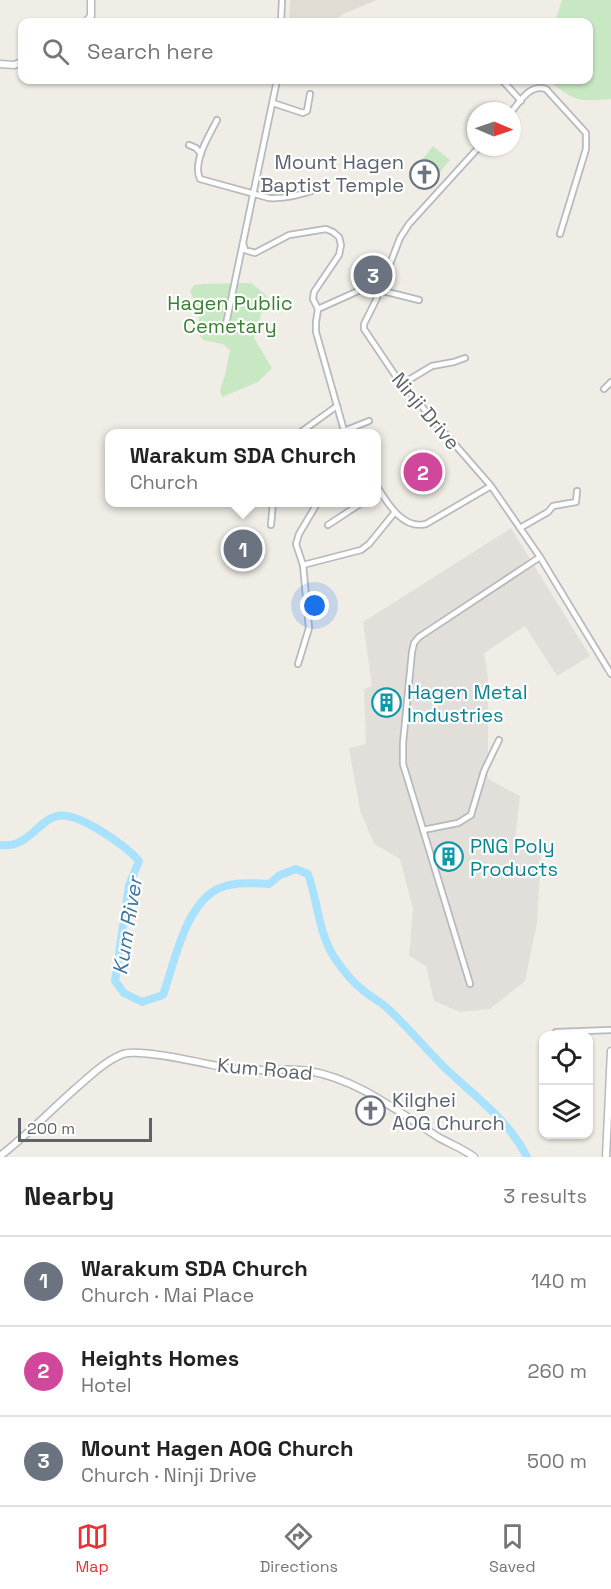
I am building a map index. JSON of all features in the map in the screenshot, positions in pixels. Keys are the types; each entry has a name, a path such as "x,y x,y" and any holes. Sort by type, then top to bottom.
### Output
{"street":[{"path":"89,18 91,0"},
{"path":"281,18 282,0"},
{"path":"0,64 18,64"},
{"path":"226,324 276,84"},
{"path":"506,84 521,101 531,89 540,87 546,89 586,133 586,149 560,234"},
{"path":"273,103 303,113 307,111 310,94"},
{"path":"218,120 201,154 198,167 200,179 252,194 280,199 317,189"},
{"path":"189,145 201,154"},
{"name":"Ninji Drive","path":"471,156 409,224 400,238 388,269 376,289 377,298 364,324 364,329 402,384 491,486 540,557 611,674"},
{"path":"243,243 245,249 255,253 289,235 326,229 339,237 341,245 339,255 314,292 313,299 318,309 316,332 343,429"},
{"path":"318,309 367,287 419,300"},
{"path":"402,384 432,366 465,358"},
{"path":"604,389 611,382"},
{"path":"305,429 337,406"},
{"path":"351,429 369,421"},
{"path":"381,496 395,512 411,524 419,526 491,486"},
{"path":"520,528 548,512 553,506 576,502 577,491"},
{"path":"271,525 273,507"},
{"path":"298,664 309,628 303,565 296,544 299,534 315,507"},
{"path":"328,525 355,507"},
{"path":"303,565 361,550 369,544 395,512"},
{"path":"470,984 402,755 414,643 419,637 540,557"},
{"path":"423,830 458,823 471,814 484,771 499,740"},
{"path":"584,1031 611,1030"},
{"path":"606,1157 611,1051"},
{"name":"Kum Road","path":"0,1156 99,1068 124,1054 138,1053 232,1069 284,1068 335,1076 377,1098 474,1157"},
{"path":"609,1094 611,1101"}],"shaded area":[{"path":"290,0 377,0 337,18 289,18"},
{"path":"511,528 590,656 557,676 525,626 484,653 488,677 488,779 520,796 514,849 541,849 537,923 525,981 490,1009 460,1012 434,1001 426,966 409,956 413,909 400,859 374,844 360,810 349,748 366,744 364,689 372,686 363,622"}],"green space":[{"path":"562,0 611,0 611,99 583,100 571,96 553,84 593,84 593,18 556,18"},
{"path":"433,146 450,160 438,175 421,161"},
{"name":"Hagen Public Cemetary","path":"251,283 267,296 254,338 272,368 258,382 222,397 220,390 230,350 223,344 203,340 199,334 199,312 190,291 194,285"}],"waterway":[{"name":"Kum River","path":"0,845 18,843 50,819 66,816 101,831 139,861 129,885 115,981 124,993 142,1002 163,995 188,924 195,911 214,891 234,884 269,884 280,875 296,869 308,874 321,927 334,957 344,971 394,1014 444,1067 500,1119 527,1157"}],"place":[{"name":"Mount Hagen Baptist Temple","path":"425,174"},
{"name":"Mount Hagen AOG Church","path":"373,275"},
{"name":"Heights Homes","path":"423,472"},
{"name":"Warakum SDA Church","path":"243,549"},
{"name":"Hagen Metal Industries","path":"386,703"},
{"name":"PNG Poly Products","path":"449,857"},
{"name":"Kilghei AOG Church","path":"371,1111"}]}
